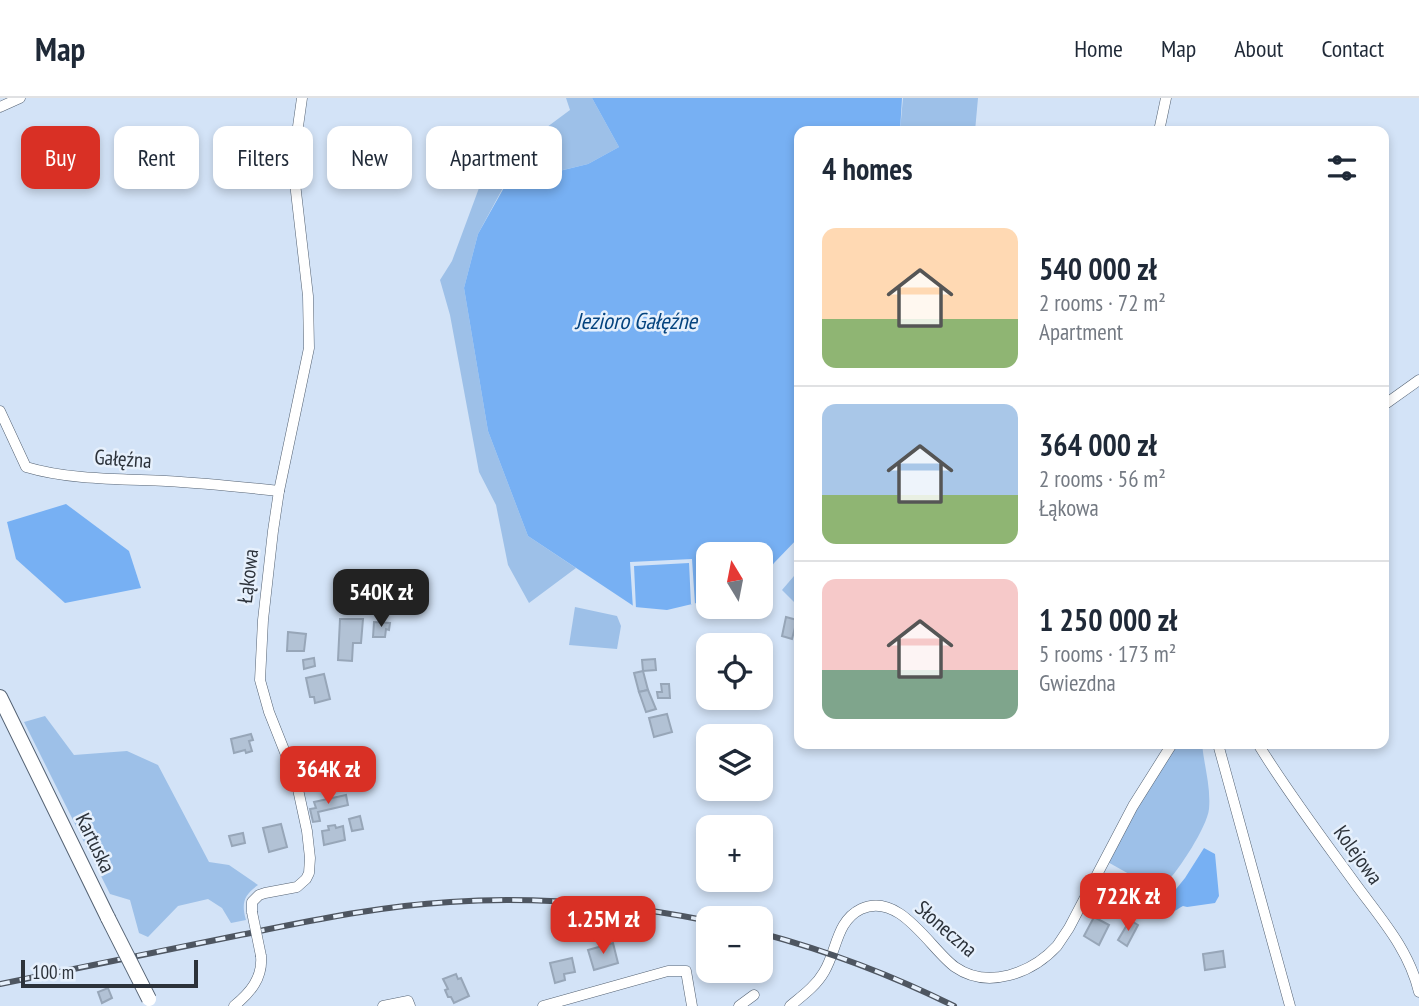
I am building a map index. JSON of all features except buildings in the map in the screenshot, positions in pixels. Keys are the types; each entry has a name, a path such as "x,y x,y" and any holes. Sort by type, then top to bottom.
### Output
{"main road":[{"name":"Kartuska","path":"0,697 150,1002"}],"street":[{"path":"0,107 20,98"},
{"name":"Łąkowa","path":"238,1005 261,971 252,902 259,895 302,884 309,873 310,858 296,780 268,712 260,680 262,620 273,531 309,348 308,296 294,155 302,98"},
{"path":"1160,126 1166,98"},
{"path":"1389,401 1419,380"},
{"name":"Gałęźna","path":"0,411 26,467 45,473 279,491"},
{"name":"Słoneczna","path":"790,1006 816,984 824,972 848,919 859,910 871,906 881,906 908,919 955,967 970,975 987,979 1004,977 1035,963 1056,946 1069,928 1133,806 1169,749"},
{"path":"1219,749 1290,1006"},
{"name":"Kolejowa","path":"1261,749 1307,817 1386,924 1415,975 1419,992"},
{"path":"543,1006 668,971 687,971 692,1006"},
{"path":"739,1006 754,995"},
{"path":"383,1006 408,1001 410,1006"}],"shaded area":[{"path":"566,98 592,98 619,147 588,164 562,170 562,126 548,126 570,110"},
{"path":"903,98 978,98 975,126 900,126"},
{"path":"479,189 502,189 478,234 464,288 488,431 528,536 576,568 529,603 508,565 496,505 479,472 450,315 440,280 452,261"},
{"path":"794,576 794,602 782,590"},
{"path":"575,607 617,616 621,626 617,649 569,645"},
{"path":"45,716 74,755 127,751 158,765 209,862 229,865 258,885 245,900 246,920 231,923 222,908 208,899 178,906 148,937 139,933 130,900 110,894 24,722"},
{"path":"1171,749 1203,749 1208,784 1207,817 1185,859 1166,883 1156,879 1145,883 1106,861"}],"water":[{"name":"Jezioro Gałęźne","path":"592,98 902,98 900,126 794,126 794,542 774,563 774,542 696,542 696,603 667,610 635,607 528,536 488,431 464,288 478,234 503,189 562,189 562,170 588,164 619,147"},
{"path":"66,504 129,551 141,588 65,603 16,559 7,522"},
{"path":"1204,848 1215,854 1219,896 1215,903 1183,906 1162,917 1159,910 1185,878"}],"pier":[{"path":"692,559 695,604 691,604 689,563 634,566 636,609 633,609 630,562"}],"railway":[{"path":"0,984 318,919 423,904 483,900 548,901 612,906 696,919"},
{"path":"773,937 859,965 954,1006"}]}
